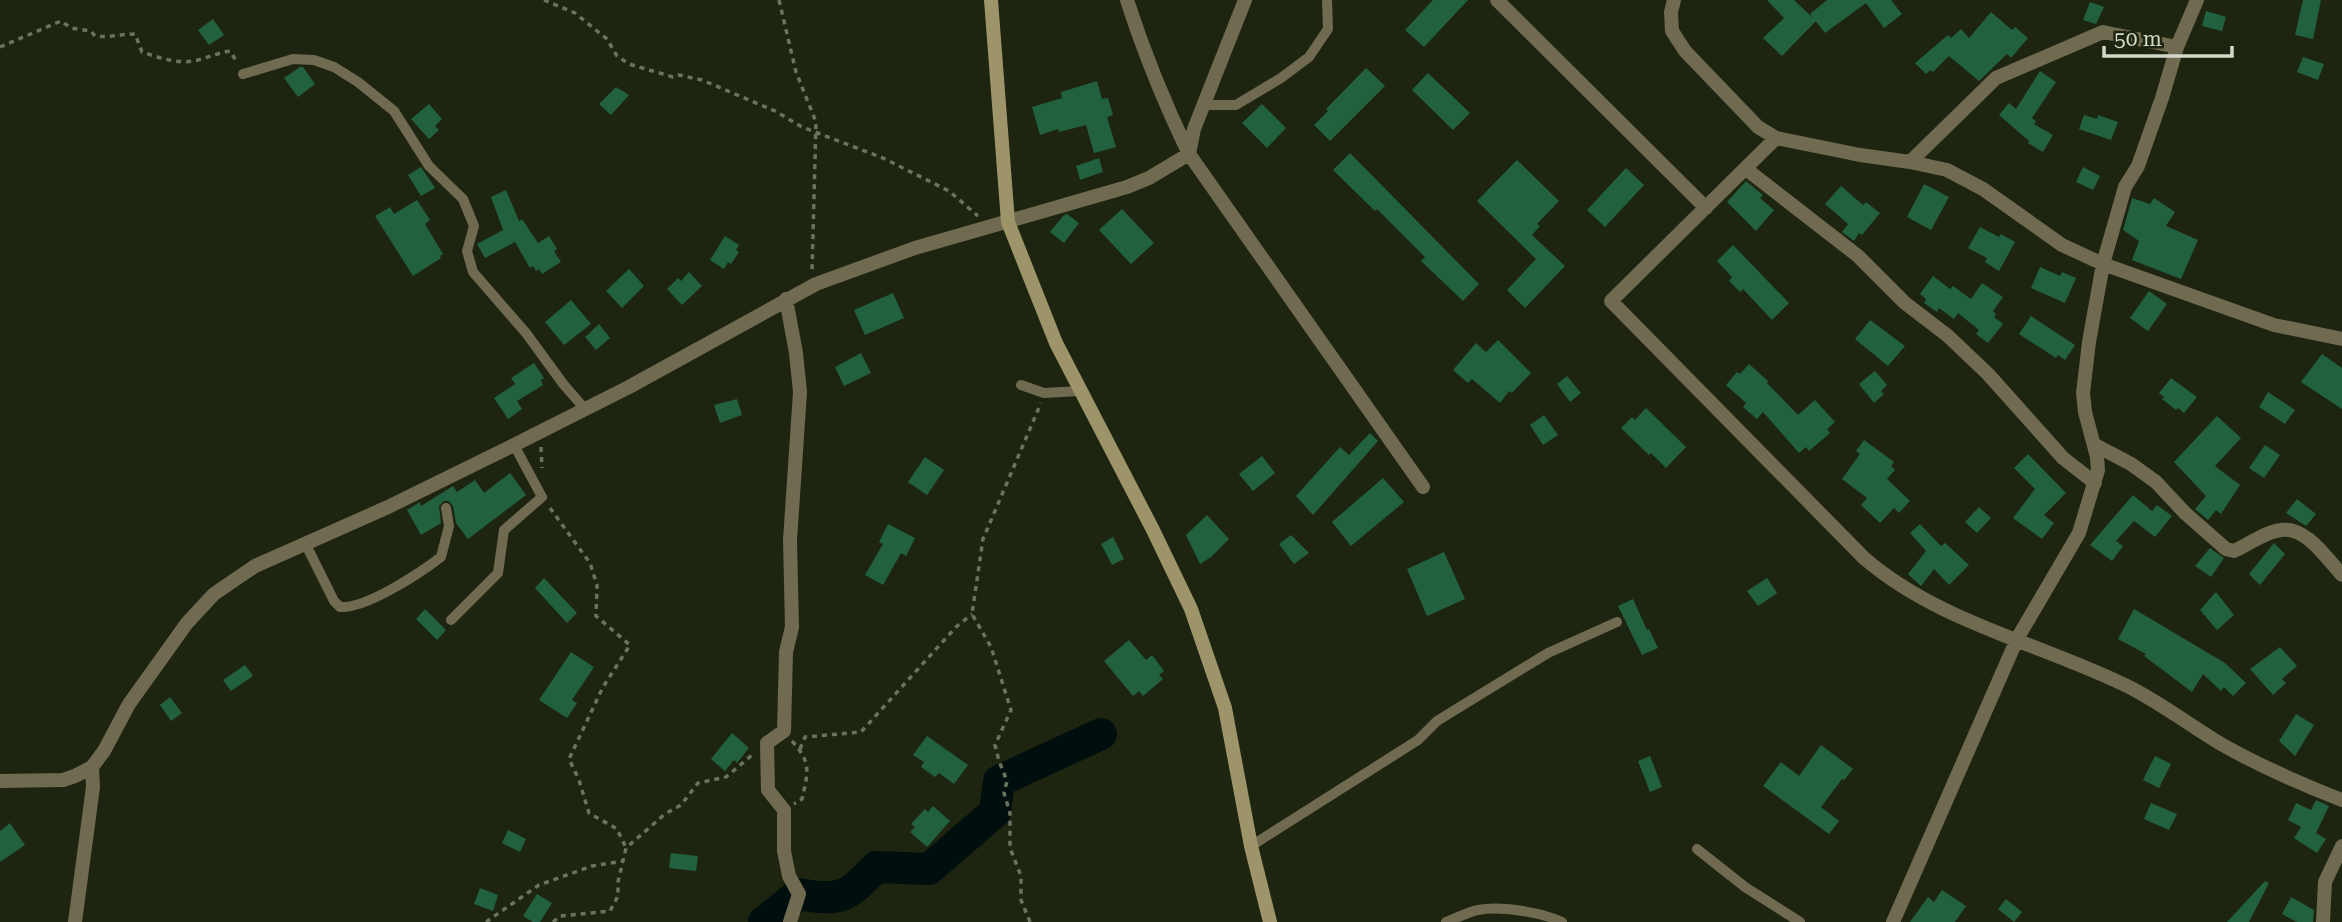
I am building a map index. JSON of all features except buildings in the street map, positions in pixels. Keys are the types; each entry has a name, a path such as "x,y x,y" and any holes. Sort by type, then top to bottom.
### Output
{"street":[{"path":"991,0 1008,222 1056,343 1191,609 1225,708 1251,846 1270,922"},
{"path":"1127,0 1165,104 1189,154 1423,487"},
{"path":"0,781 63,780 92,767 130,704 172,644 214,594 254,566 388,507 514,445 629,387 816,284 915,248 1127,187 1149,178 1189,154 1194,129 1245,0"},
{"path":"1497,0 1706,208"},
{"path":"1674,0 1671,12 1672,31 1685,51 1758,127 1776,138 1947,170 1983,189 2062,245 2103,264 2274,325 2342,339"},
{"path":"1893,922 2017,639 2079,533 2098,470 2083,393 2088,342 2103,264 2120,202 2142,157 2177,47 2197,0"},
{"path":"1910,162 1996,78 2102,32 2177,47"},
{"path":"1776,138 1611,301 1864,558 1888,579 1947,611 2131,688 2257,763 2342,800"},
{"path":"1746,169 1858,256 1905,303 1948,336 1988,374 2063,458 2095,483"},
{"path":"786,299 800,392 790,540 792,627 786,652 784,731 767,743 768,790 784,810 784,851 789,876 799,894 790,922"},
{"path":"2095,445 2131,464 2156,482 2185,513 2227,549 2234,551 2280,530 2294,530 2316,547 2342,575"},
{"path":"75,922 93,787 92,767"},
{"path":"2323,922 2325,882 2342,846"}],"lane":[{"path":"1203,106 1236,105 1281,78 1309,57 1328,29 1327,0"},
{"path":"243,74 293,59 314,60 334,67 350,77 394,111 429,166 463,199 474,226 467,251 473,272 526,333 585,409"},
{"path":"1021,385 1044,393 1080,391"},
{"path":"451,620 498,573 504,530 542,497 514,445"},
{"path":"305,542 334,601 340,607 349,608 390,589 441,557 449,526 446,508"},
{"path":"1251,846 1418,740 1437,722 1537,660 1617,622"},
{"path":"1697,849 1745,887 1800,922"},
{"path":"1446,922 1479,910 1494,909 1552,917 1562,922"}],"path":[{"path":"544,0 575,13 607,39 617,56 629,64 673,77 679,75 702,80 775,111 817,133 883,158 949,191 990,226"},
{"path":"779,0 796,72 816,122 811,241 812,276 816,284"},
{"path":"0,47 61,21 71,28 91,31 95,36 108,38 135,34 142,52 171,62 196,61 214,53 230,51 243,74"},
{"path":"1030,922 1021,900 1021,876 1010,848 1010,813 1004,793 1007,781 995,745 1011,710 991,647 972,614 983,539 1044,393"},
{"path":"538,432 542,454 542,497 590,563 597,585 596,615 630,645 603,687 569,759 589,813 617,829 626,848"},
{"path":"800,749 805,737 861,732 956,627 972,614"},
{"path":"784,731 800,749 809,769 802,799 784,810"},
{"path":"553,922 560,916 610,911 618,896 618,882 626,848 665,814 681,804 698,783 726,777 767,743"},
{"path":"486,922 539,884 592,866 623,861"}],"waterway":[{"path":"764,922 799,894 825,897 842,895 858,885 876,867 929,869 995,812 999,781 1101,734"}]}
